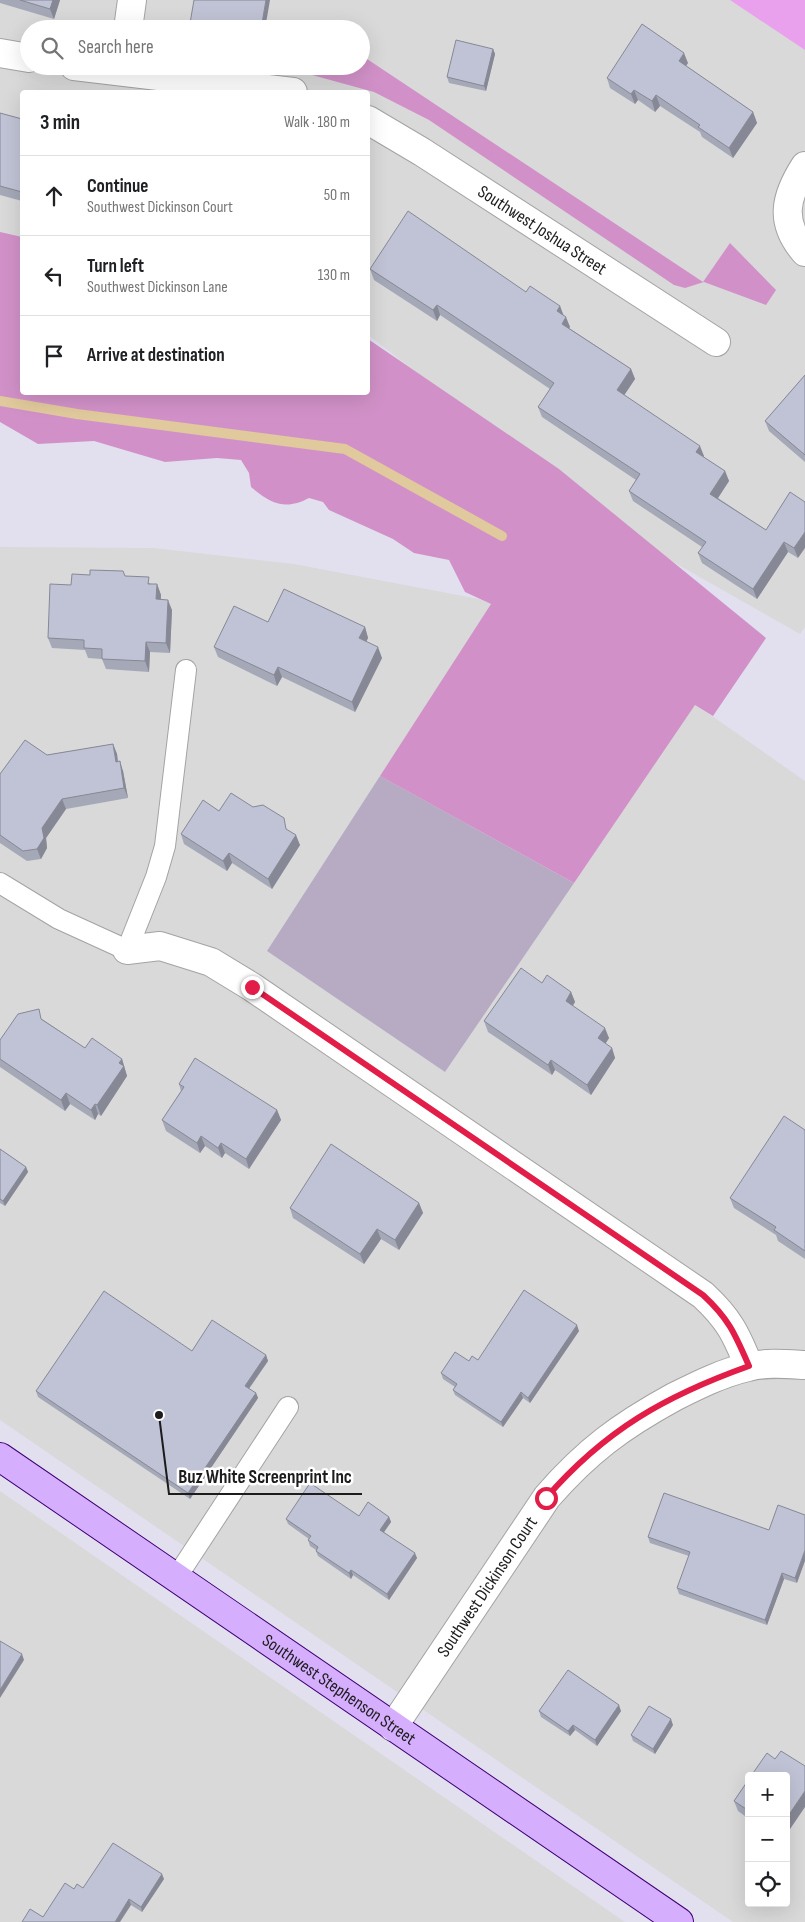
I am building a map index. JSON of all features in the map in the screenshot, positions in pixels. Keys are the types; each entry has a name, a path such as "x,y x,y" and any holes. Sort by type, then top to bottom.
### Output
{"street":[{"path":"129,20 132,0"},
{"path":"0,53 20,56"},
{"path":"162,75 278,90"},
{"name":"Southwest Joshua Street","path":"370,121 422,152 716,342"},
{"path":"805,166 788,200 787,212 794,239 805,252"},
{"path":"127,950 160,946 211,962 252,987 703,1295 723,1314 734,1331 749,1366"},
{"name":"Southwest Dickinson Court","path":"393,1727 546,1498 571,1470 597,1446 633,1420 702,1383 749,1366 805,1364"},
{"name":"Southwest Stephenson Street","path":"0,1457 679,1922"}],"lane":[{"path":"0,883 59,919 127,950 156,877 165,846 186,670"},
{"path":"176,1578 288,1407"}],"shaded area":[{"path":"0,0 738,0 805,35 805,627 800,634 629,537 370,337 370,90 20,90 20,241 0,236"},
{"path":"730,0 805,0 805,50"},
{"path":"370,61 703,282 730,243 776,290 766,305 704,282 685,288 674,285 429,120 367,90 312,75 370,75"},
{"path":"0,232 20,237 20,395 370,395 370,340 559,469 766,638 713,716 695,705 574,883 380,776 491,604 465,592 449,560 414,553 393,539 329,510 323,502 309,498 292,504 271,501 251,487 249,473 241,460 217,458 165,462 94,441 38,444 0,422"},
{"path":"0,547 154,548 294,564 479,599 491,604 445,1072 695,704 805,781 805,1922 733,1922 0,1420"},
{"path":"380,776 574,883 445,1072 267,951"},
{"path":"0,1491 625,1922 0,1922"}],"building":[{"path":"20,0 53,0 50,9"},
{"path":"194,0 266,0 263,20 191,20"},
{"path":"642,24 684,53 679,61 753,112 729,148 698,127 700,125 656,95 652,101 634,90 631,94 607,78"},
{"path":"456,40 493,49 484,86 447,77"},
{"path":"0,113 20,118 20,191 0,186"},
{"path":"408,211 526,292 530,286 560,306 557,311 566,317 562,324 631,369 617,390 700,446 696,452 725,471 710,494 766,530 790,492 805,502 805,532 794,548 784,542 753,589 698,553 706,542 629,491 640,474 538,407 554,383 437,305 433,310 370,269"},
{"path":"805,375 805,455 765,421"},
{"path":"90,570 123,571 125,576 149,577 148,584 157,584 156,599 168,600 166,643 146,642 145,661 102,659 102,649 84,648 84,640 48,638 50,584 71,585 72,574 90,575"},
{"path":"284,589 365,627 359,638 378,647 352,702 278,667 274,675 214,647 234,606 268,622"},
{"path":"25,740 47,755 113,744 116,762 120,761 124,788 62,799 42,828 44,838 37,849 23,851 0,835 0,774"},
{"path":"231,793 253,807 263,805 284,818 286,829 296,835 268,879 229,853 223,861 181,834 203,800 219,811"},
{"path":"521,968 542,983 547,975 571,992 566,1001 605,1028 598,1038 612,1048 587,1085 551,1060 548,1065 484,1021"},
{"path":"39,1009 41,1019 85,1048 92,1038 122,1059 119,1063 124,1066 97,1105 95,1104 91,1110 66,1093 61,1100 0,1059 0,1040 18,1014"},
{"path":"195,1058 277,1110 246,1159 221,1143 218,1148 201,1136 197,1143 162,1120 184,1087 179,1084"},
{"path":"784,1116 805,1130 805,1251 774,1230 776,1227 730,1198"},
{"path":"331,1144 419,1203 395,1240 377,1229 360,1254 290,1208"},
{"path":"0,1149 26,1167 3,1201 0,1199"},
{"path":"524,1290 577,1325 528,1398 521,1392 501,1422 453,1390 457,1384 441,1373 455,1352 469,1361 472,1356 478,1360"},
{"path":"104,1291 192,1351 212,1320 266,1355 245,1386 256,1393 188,1493 36,1391"},
{"path":"310,1483 359,1516 368,1502 389,1517 380,1530 415,1553 387,1594 351,1570 349,1573 316,1551 318,1547 308,1540 311,1536 286,1519"},
{"path":"664,1493 769,1530 778,1505 805,1515 805,1550 795,1578 782,1573 765,1620 677,1588 690,1552 648,1537"},
{"path":"0,1641 22,1654 0,1690"},
{"path":"568,1670 619,1705 595,1740 573,1725 568,1731 539,1711"},
{"path":"649,1706 671,1719 653,1749 631,1735"},
{"path":"781,1751 805,1766 805,1791 790,1813 790,1772 754,1772 767,1753 775,1759"},
{"path":"745,1785 745,1808 734,1801"},
{"path":"113,1843 162,1874 141,1907 129,1899 115,1922 22,1922 30,1909 43,1917 65,1883 74,1889 77,1884 83,1888"}],"waterway":[{"path":"0,401 77,414 345,449 502,536"}],"place":[{"name":"Buz White Screenprint Inc","path":"159,1415"}],"route":[{"path":"252,987 703,1295 723,1314 734,1331 749,1366 702,1383 633,1420 597,1446 571,1470 546,1498"}]}
